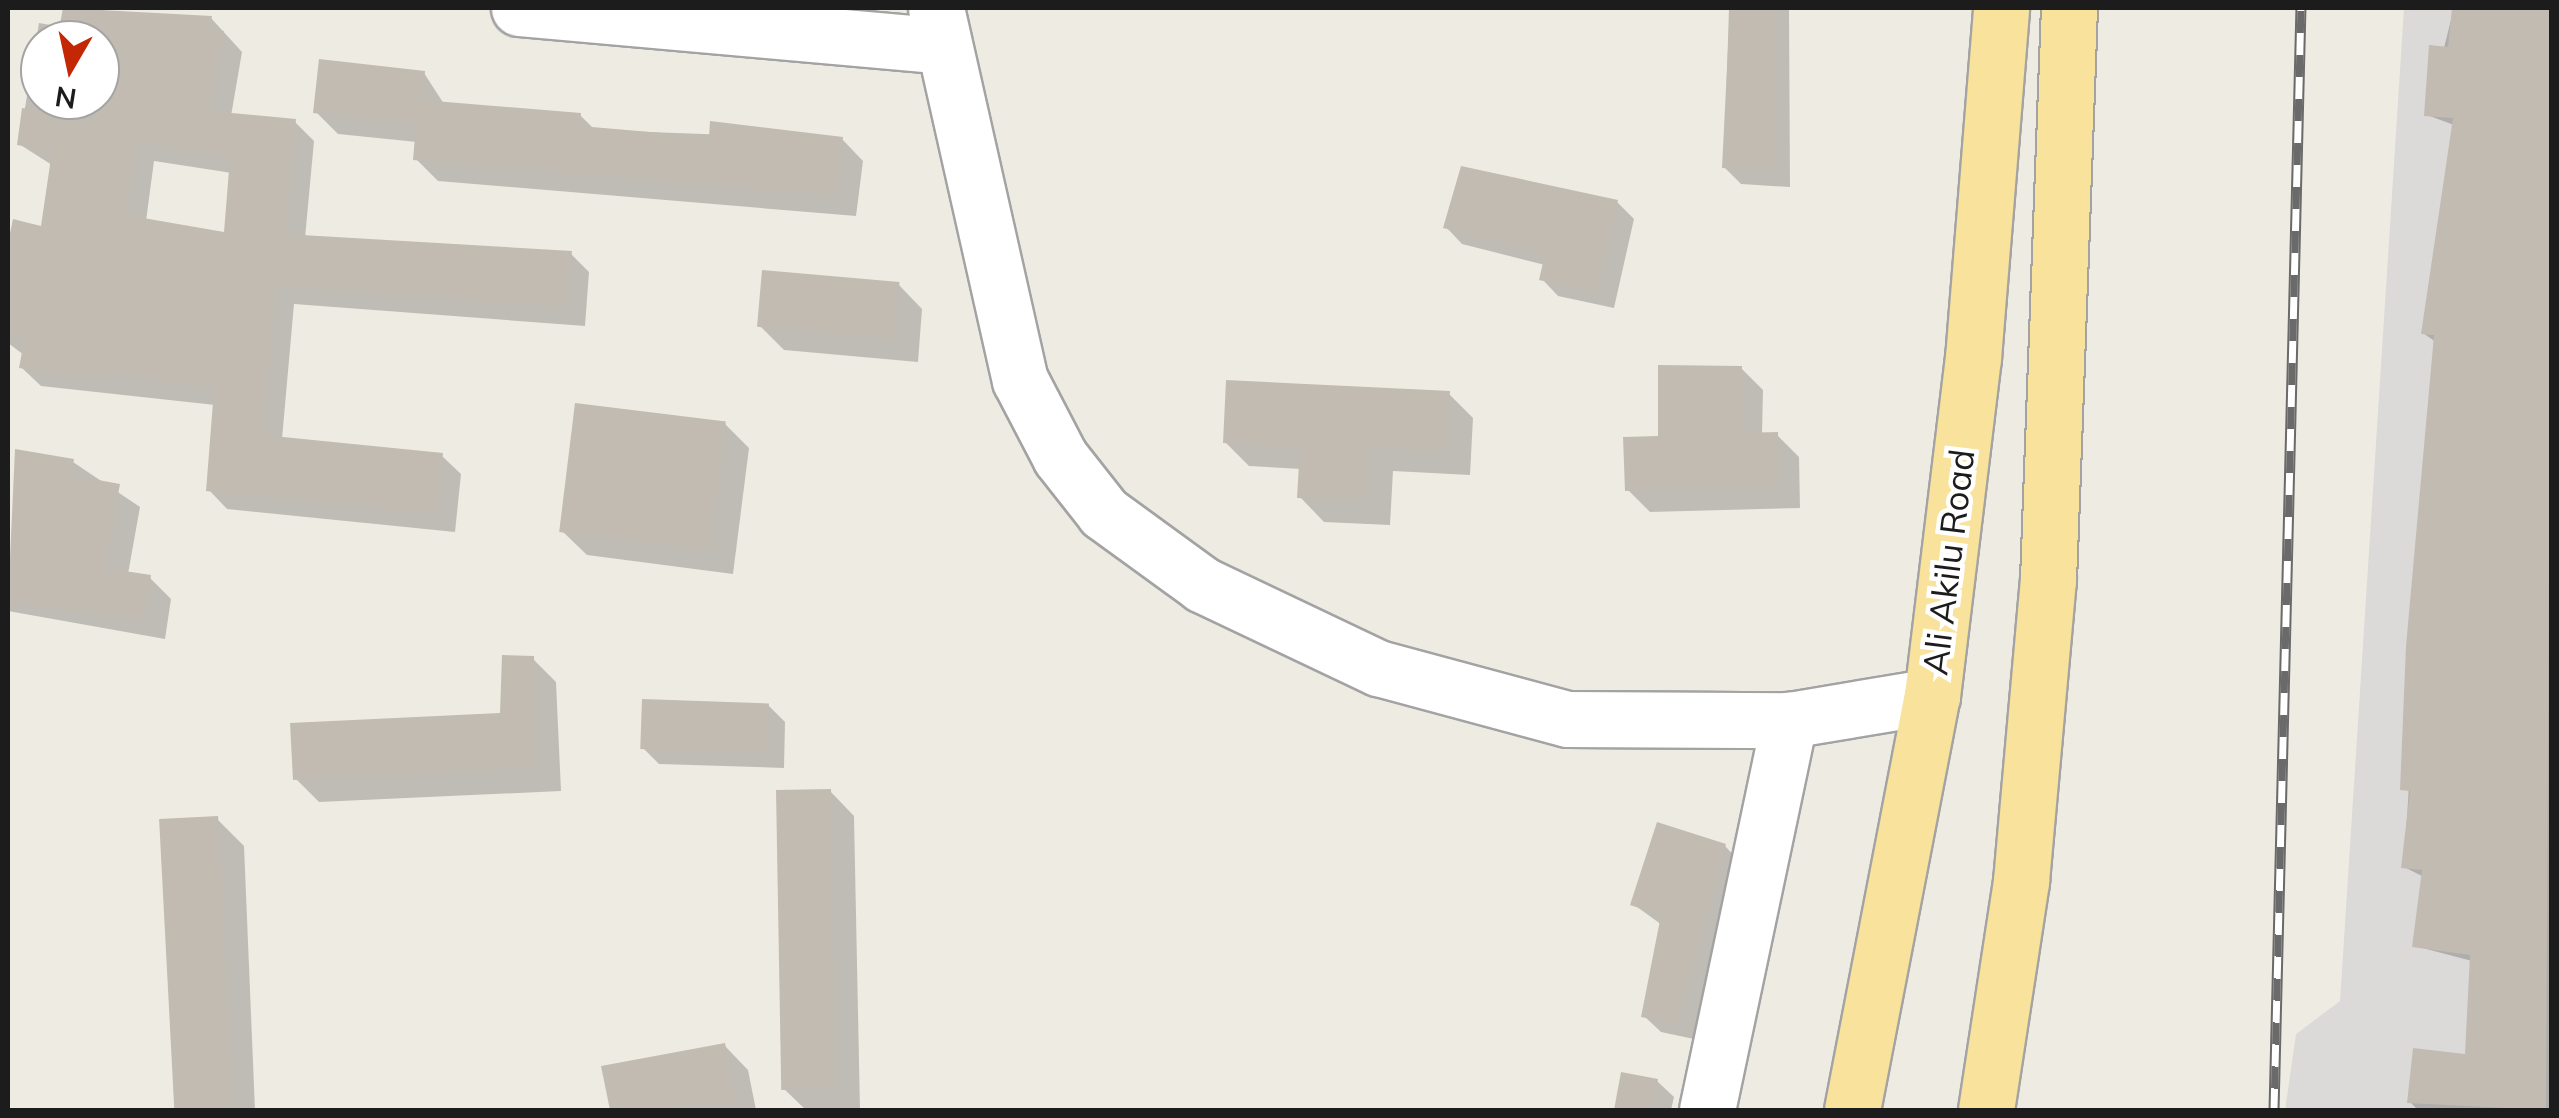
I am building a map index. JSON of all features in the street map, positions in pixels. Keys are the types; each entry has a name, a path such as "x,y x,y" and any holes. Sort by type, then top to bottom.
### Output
{"main road":[{"name":"Ali Akilu Road","path":"1852,1110 1932,696 1973,358 2000,8"},
{"path":"1986,1110 2021,882 2048,580 2069,8"}],"street":[{"path":"519,8 939,27 1020,380 1060,457 1104,513 1204,585 1378,668 1472,699 1567,719 1789,720 1932,696"},
{"path":"1707,1110 1789,720"}],"shaded area":[{"path":"2404,8 2551,8 2551,1110 2285,1110 2296,1034 2340,1001"}],"building":[{"path":"63,8 212,16 210,29 224,31 210,111 296,119 285,234 572,251 567,308 276,286 263,435 443,453 437,514 206,491 214,390 102,371 101,379 19,368 24,341 8,338 8,243 13,219 41,226 52,151 17,145 20,120 120,120 120,20 61,20","holes":["136,143 230,158 224,232 126,215"]},
{"path":"1730,8 1775,8 1774,171 1722,168"},
{"path":"2452,8 2552,8 2546,1110 2407,1103 2413,1048 2465,1054 2470,955 2412,947 2422,870 2401,868 2410,791 2400,790 2406,646 2434,335 2421,334 2453,118 2424,116 2429,45 2448,47"},
{"path":"319,59 425,71 422,100 581,113 580,126 709,137 710,121 843,137 835,196 413,160 416,124 313,113"},
{"path":"1461,166 1618,200 1598,293 1539,280 1545,254 1443,228"},
{"path":"762,270 899,282 895,339 757,327"},
{"path":"1658,365 1742,366 1741,433 1778,432 1779,487 1625,491 1623,437 1658,436"},
{"path":"1226,380 1450,391 1446,452 1370,448 1366,501 1297,498 1300,447 1223,443"},
{"path":"575,403 726,422 710,551 559,532"},
{"path":"15,449 74,459 71,475 120,484 105,568 151,575 145,620 8,602"},
{"path":"502,655 534,656 538,768 293,780 290,723 500,713"},
{"path":"642,699 769,703 767,753 640,749"},
{"path":"831,789 836,1089 781,1090 776,790"},
{"path":"218,816 233,1110 174,1110 159,819"},
{"path":"1657,822 1726,844 1677,1024 1641,1017 1661,915 1630,905"},
{"path":"725,1043 736,1103 610,1110 601,1066"},
{"path":"1621,1072 1658,1079 1652,1110 1614,1110"}],"railway":[{"path":"2274,1110 2301,8"}]}
